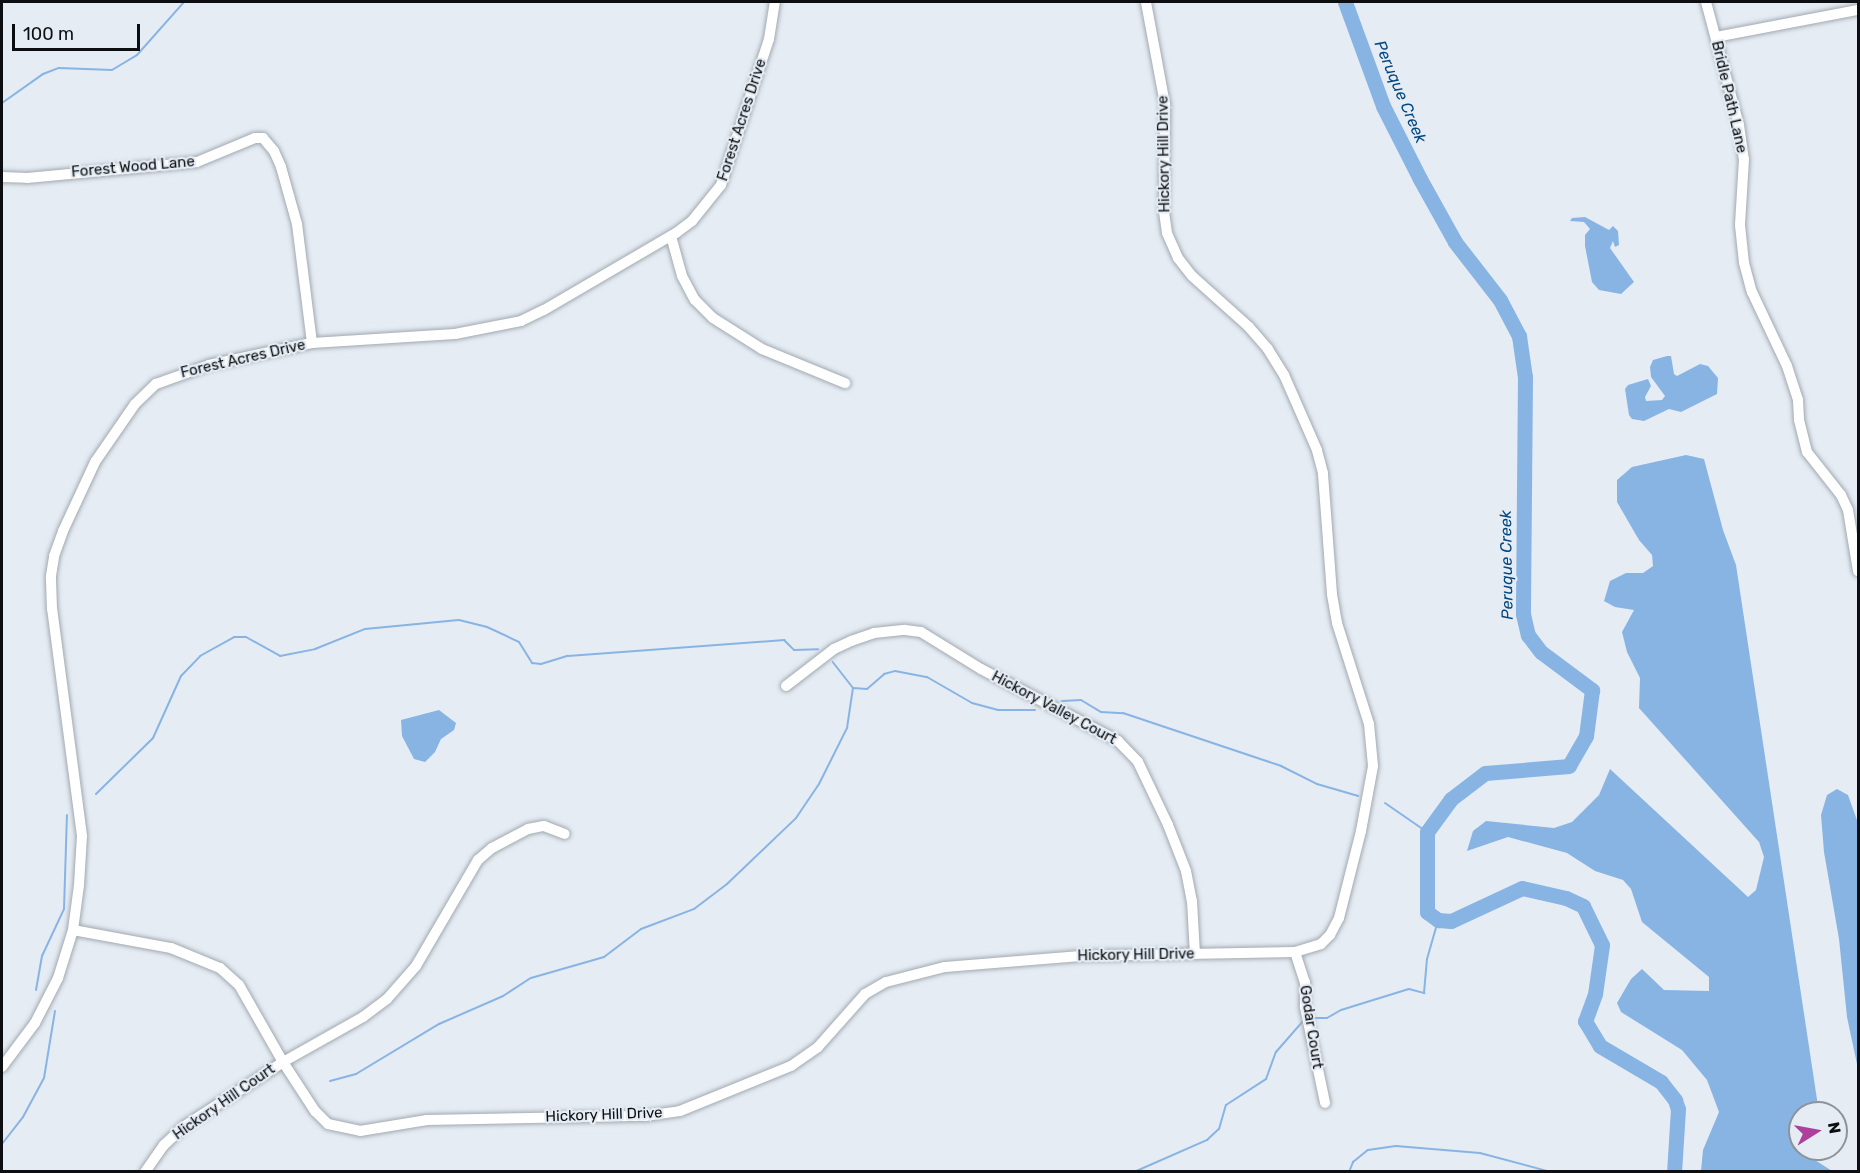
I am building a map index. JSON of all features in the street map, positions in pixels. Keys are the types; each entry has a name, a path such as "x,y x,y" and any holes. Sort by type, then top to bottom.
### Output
{"street":[{"name":"Forest Acres Drive","path":"2,1067 47,1003 73,930 80,885 82,836 57,654 51,576 63,531 95,462 135,404 156,384 209,365 312,343 455,334 521,321 671,236 692,220 722,185 769,39 775,2"},
{"name":"Hickory Hill Drive","path":"73,930 171,948 220,968 239,985 283,1062 315,1111 328,1124 360,1131 427,1120 457,1118 645,1116 680,1111 791,1066 818,1047 865,994 886,982 945,967 1007,960 1296,952 1321,944 1330,935 1339,918 1371,783 1370,735 1337,623 1332,594 1323,473 1317,450 1284,375 1268,349 1249,327 1192,276 1178,258 1167,233 1164,211 1165,104 1146,2"},
{"name":"Bridle Path Lane","path":"1706,2 1739,125 1744,159 1740,225 1744,263 1752,292 1787,366 1798,400 1799,420 1807,452 1842,495 1848,510 1858,571"},
{"path":"1716,37 1858,10"},
{"name":"Forest Wood Lane","path":"2,177 27,178 197,162 255,138 263,138 274,151 281,167 297,224 312,343"},
{"path":"671,236 682,276 695,300 713,318 762,349 845,383"},
{"name":"Hickory Valley Court","path":"786,686 834,649 851,640 884,632 905,630 921,632 981,669 1118,741 1138,762 1168,825 1186,871 1192,901 1195,954"},
{"name":"Hickory Hill Court","path":"145,1172 164,1145 183,1127 283,1062 363,1017 405,982 478,860 492,848 528,829 544,826 565,834"},
{"name":"Godar Court","path":"1296,952 1305,982 1305,1007 1325,1103"}],"water":[{"path":"1585,217 1609,230 1613,226 1618,231 1619,245 1615,247 1613,241 1610,248 1634,282 1621,294 1599,290 1592,282 1585,246 1585,235 1590,229 1584,222 1570,221 1572,218"},
{"path":"1671,356 1674,374 1677,376 1700,364 1708,366 1718,378 1717,394 1681,412 1669,409 1644,421 1632,419 1629,415 1625,389 1628,385 1648,379 1651,386 1645,397 1646,401 1662,400 1665,396 1651,377 1650,367 1653,360"},
{"path":"1686,455 1704,459 1723,530 1736,565 1817,1101 1788,1101 1788,1161 1817,1161 1832,1171 1701,1171 1703,1150 1719,1112 1707,1080 1682,1050 1621,1012 1617,1003 1631,979 1642,969 1664,990 1709,991 1709,977 1642,922 1631,889 1623,880 1595,871 1567,853 1508,837 1467,851 1473,831 1486,821 1554,828 1572,822 1599,795 1610,769 1748,897 1756,890 1764,857 1759,842 1639,708 1640,678 1627,652 1622,632 1634,610 1615,607 1604,601 1610,581 1626,573 1643,573 1653,566 1652,555 1639,540 1617,502 1617,480 1632,467"},
{"path":"439,710 456,723 454,730 441,739 435,752 425,762 414,759 402,736 401,720"},
{"path":"1837,789 1848,795 1858,823 1858,1069 1847,1017 1839,939 1824,852 1821,815 1827,795"}],"waterway":[{"path":"2,103 43,74 59,68 112,70 137,55 184,2"},
{"name":"Peruque Creek","path":"1345,2 1383,106 1420,179 1455,242 1500,300 1519,336 1525,377 1523,614 1528,635 1541,652 1592,690 1586,736 1569,766 1485,773 1451,799 1427,832 1427,912 1438,920 1451,921 1522,888 1566,898 1583,906 1602,945 1595,994 1585,1021 1600,1046 1661,1082 1675,1100 1678,1109 1674,1172"},
{"path":"96,794 153,738 181,676 200,656 234,637 246,637 280,656 315,649 365,629 459,620 487,627 519,642 532,663 541,664 568,656 784,640 794,650 818,649"},
{"path":"330,1081 356,1074 439,1024 503,996 531,978 604,957 641,929 694,909 727,884 796,818 819,784 847,728 853,688 833,662"},
{"path":"853,688 867,689 884,674 895,671 927,677 972,703 998,710 1035,710"},
{"path":"1062,701 1081,700 1101,712 1123,713 1281,766 1317,784 1358,796"},
{"path":"1385,803 1427,832"},
{"path":"36,990 42,956 64,909 67,815"},
{"path":"1312,1018 1327,1018 1341,1010 1409,989 1424,993 1427,959 1437,924 1427,912"},
{"path":"2,1144 23,1117 44,1078 55,1011"},
{"path":"1134,1172 1207,1140 1219,1129 1226,1105 1266,1079 1276,1052 1303,1021"},
{"path":"1349,1172 1353,1162 1368,1150 1396,1146 1480,1153 1551,1172"}]}
